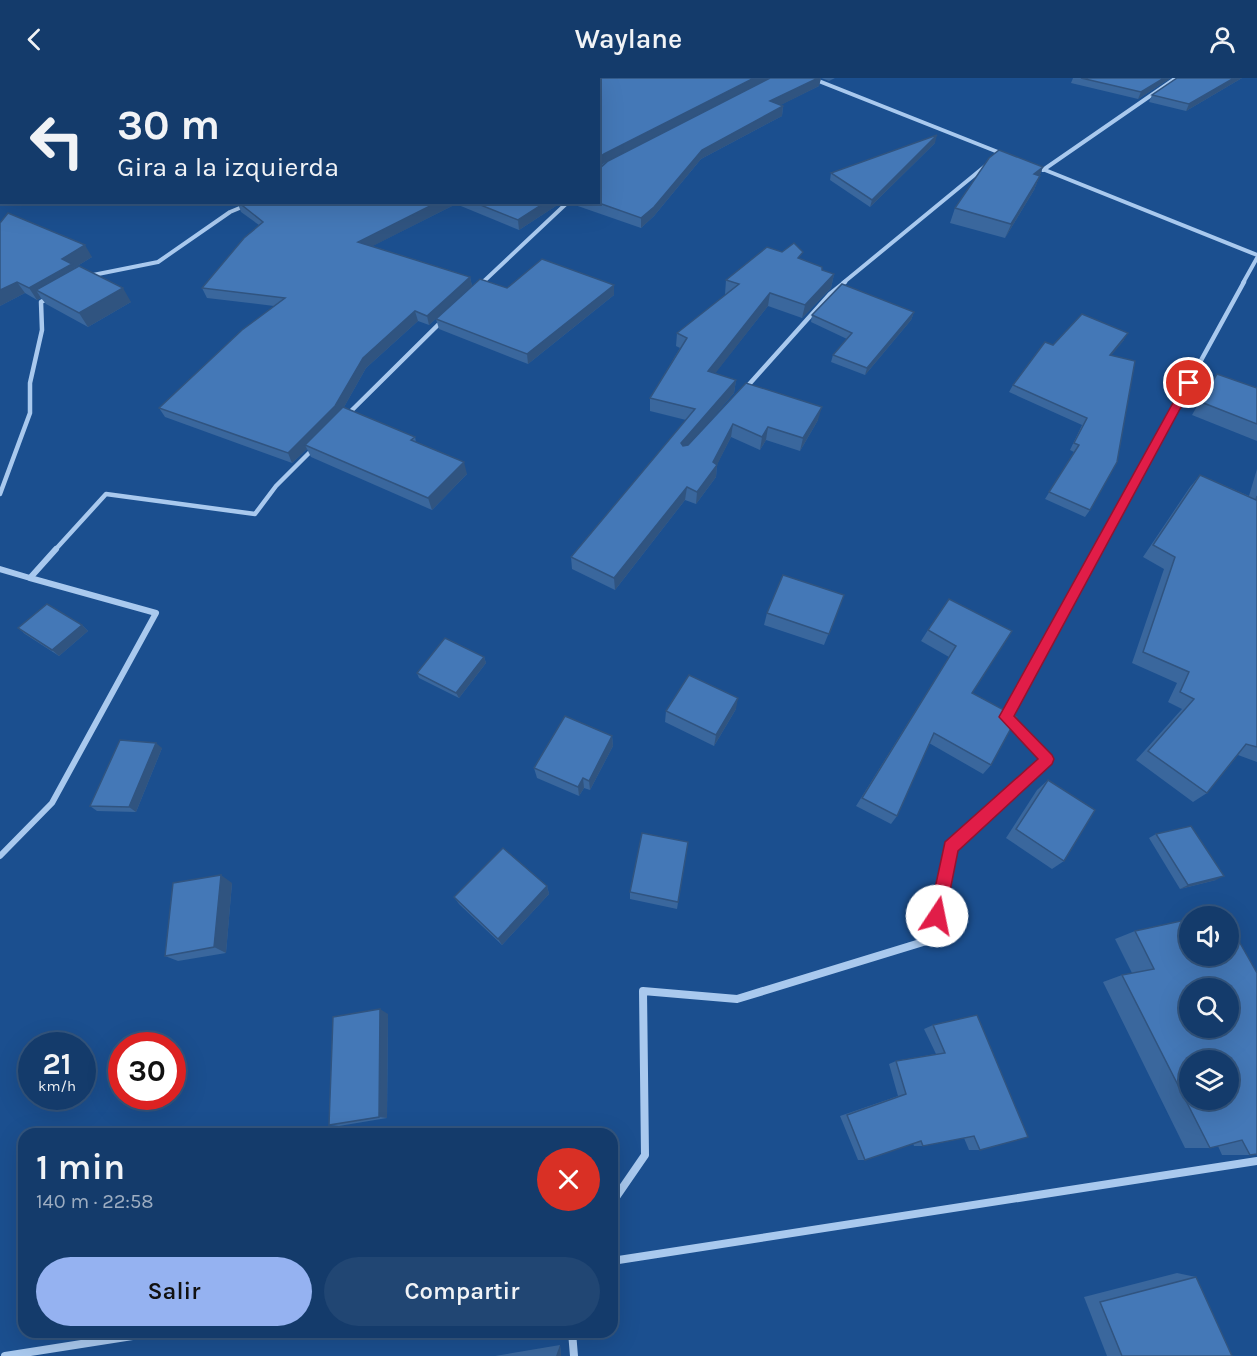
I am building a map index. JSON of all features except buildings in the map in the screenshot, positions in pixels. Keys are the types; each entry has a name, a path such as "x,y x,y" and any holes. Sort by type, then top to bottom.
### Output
{"street":[{"path":"811,78 1011,157"},
{"path":"1043,170 1176,78"},
{"path":"738,396 830,294 1000,153"},
{"path":"618,1194 645,1155 643,991 737,999 933,939 951,847 1047,759 1006,717 1257,257 1033,165"},
{"path":"81,280 91,274 158,262 230,212 249,204"},
{"path":"476,289 566,204"},
{"path":"0,494 30,414 30,383 42,330 41,302 51,297"},
{"path":"343,419 451,312"},
{"path":"30,578 106,494 255,514 276,486 318,444"},
{"path":"0,569 156,613 52,803 0,856"},
{"path":"618,1260 1257,1161"},
{"path":"4,1356 120,1338"},
{"path":"572,1338 574,1356"}],"route":[{"path":"937,916 951,847 1047,759 1006,717 1189,383"}]}
